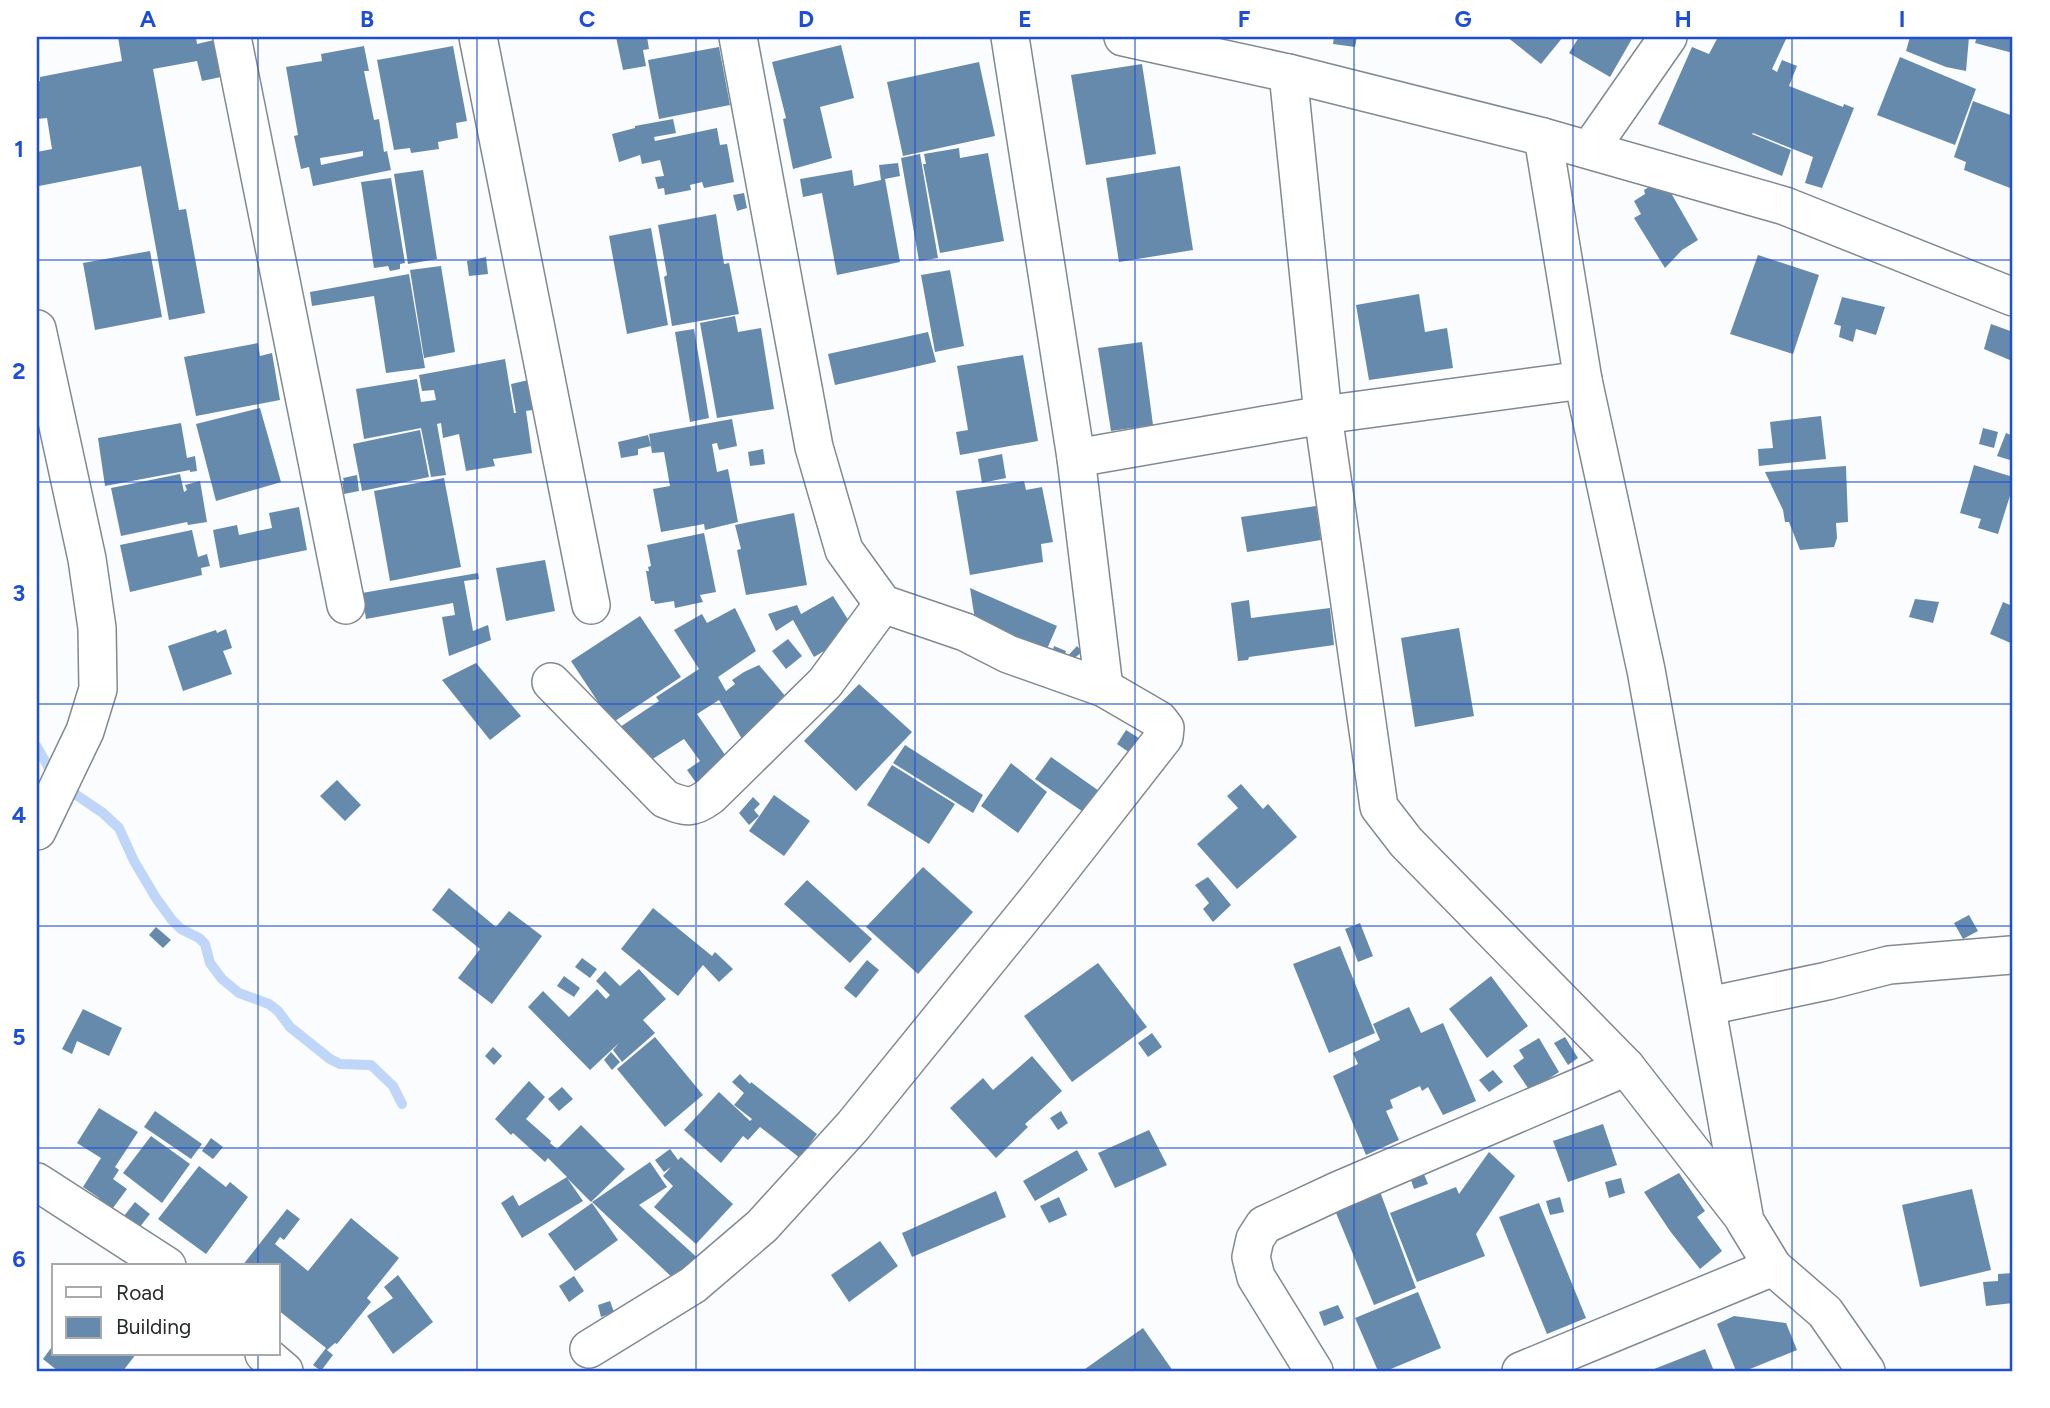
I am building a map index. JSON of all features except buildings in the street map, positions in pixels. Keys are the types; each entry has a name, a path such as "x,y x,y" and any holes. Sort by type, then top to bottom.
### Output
{"street":[{"path":"232,37 346,605"},
{"path":"478,37 592,605"},
{"path":"589,1349 693,1285 762,1226 853,1126 1056,876 1164,737 1165,728 1159,720 1104,688 1007,654 965,632 883,604 844,550 814,447 738,37"},
{"path":"1010,37 1076,458 1104,688"},
{"path":"1123,37 1288,74 1590,149 1784,206 2013,297"},
{"path":"1590,149 1668,37"},
{"path":"1288,74 1323,415 1379,807 1406,842 1626,1068 1745,1221 1773,1267 1825,1312 1866,1371"},
{"path":"1544,137 1583,380 1646,670 1745,1221"},
{"path":"37,329 87,559 97,628 98,689 85,731 37,831"},
{"path":"1076,458 1323,415 1583,380"},
{"path":"551,682 665,799 683,806 696,806 710,796 825,682 883,604"},
{"path":"1708,1006 1889,965 2011,956"},
{"path":"1314,1371 1256,1277 1251,1257 1255,1239 1264,1224 1626,1068"},
{"path":"37,1181 164,1264"},
{"path":"1521,1371 1773,1267"}],"waterway":[{"path":"37,747 54,777"},
{"path":"66,788 103,813 119,828 134,861 156,898 181,929 205,944 210,963 222,979 239,993 269,1004 290,1027 330,1059 340,1064 371,1065 393,1086 402,1104"}]}
